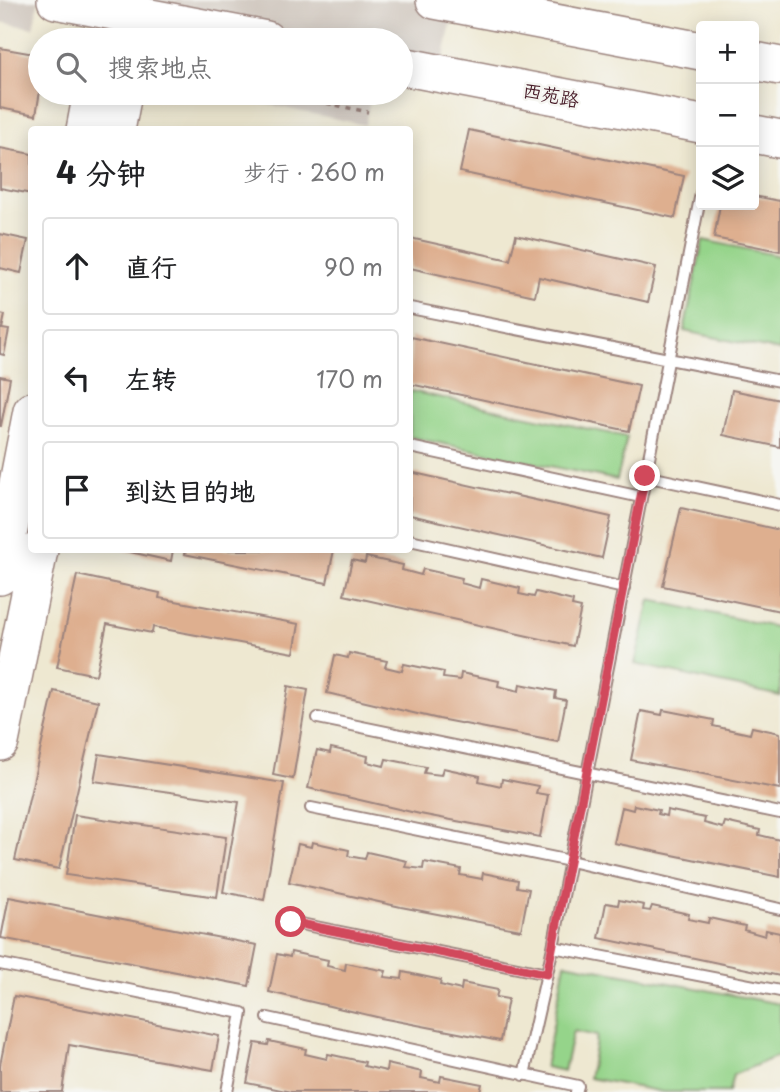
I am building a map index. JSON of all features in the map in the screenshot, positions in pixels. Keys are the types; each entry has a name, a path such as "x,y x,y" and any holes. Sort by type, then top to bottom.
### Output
{"main road":[{"path":"56,0 122,18 187,28"},
{"path":"435,0 552,16 696,50"},
{"path":"759,62 780,66"},
{"name":"西苑路","path":"413,68 696,123"},
{"path":"86,126 90,105"},
{"path":"117,126 121,105"},
{"path":"759,135 780,139"},
{"path":"0,576 27,461"},
{"path":"0,742 37,553"}],"lane":[{"path":"524,1075 553,947 698,210"},
{"path":"413,309 780,381"},
{"path":"413,448 641,497"},
{"path":"645,476 780,505"},
{"path":"413,541 624,588"},
{"path":"318,718 780,813"},
{"path":"311,808 570,861 780,909"},
{"path":"291,922 547,974"},
{"path":"553,947 780,991"},
{"path":"0,964 242,1013 227,1092"},
{"path":"268,1018 578,1086 576,1092"}],"path":[{"path":"335,105 368,112"}],"shaded area":[{"path":"0,0 39,0 33,28 0,22"},
{"path":"107,0 427,0 455,5 442,66 413,60 413,28 250,28"},
{"path":"270,105 369,105 365,125"}],"green space":[{"path":"703,240 780,256 780,351 684,331"},
{"path":"413,392 627,437 617,480 413,438"},
{"path":"650,600 780,628 780,696 635,664"},
{"path":"565,963 780,1004 780,1055 733,1075 729,1092 663,1092 589,1078 597,1036 573,1031 564,1071 545,1067"}],"building":[{"path":"0,48 28,53 28,105 38,105 36,115 0,108"},
{"path":"469,130 684,176 675,218 460,172"},
{"path":"0,148 28,153 28,193 0,188"},
{"path":"759,197 780,201 780,251 714,238 719,210 759,210"},
{"path":"0,234 28,240 21,273 0,268"},
{"path":"516,235 656,267 648,302 539,277 535,296 413,269 413,239 510,260"},
{"path":"0,314 5,315 2,329 9,330 4,355 0,354"},
{"path":"413,337 639,386 629,431 413,385"},
{"path":"0,376 10,378 1,426 0,426"},
{"path":"732,390 780,400 780,447 723,435"},
{"path":"413,473 611,517 602,558 413,516"},
{"path":"681,508 780,530 780,611 663,586"},
{"path":"135,553 172,553 171,561"},
{"path":"184,553 333,553 327,583"},
{"path":"366,557 403,565 402,570 421,575 423,569 462,578 461,583 479,588 481,579 520,588 519,594 534,597 536,592 573,601 572,606 581,608 573,646 344,595 352,560 365,563"},
{"path":"77,575 160,593 159,598 299,624 294,653 153,627 152,633 107,624 96,675 57,667"},
{"path":"349,653 387,661 385,667 402,671 404,664 444,672 443,678 460,680 461,673 499,681 498,686 519,691 520,684 556,691 555,698 566,700 558,742 439,719 327,693 335,655 348,658"},
{"path":"288,686 308,690 293,779 273,775"},
{"path":"54,691 98,701 59,869 15,860"},
{"path":"663,710 714,720 713,726 750,734 752,727 780,733 780,789 631,760 641,711 662,715"},
{"path":"331,748 368,756 367,762 384,766 386,759 426,767 424,773 441,775 443,768 480,776 479,781 501,786 502,779 538,786 536,793 548,795 540,837 420,814 308,788 317,750 330,753"},
{"path":"99,754 284,783 264,900 223,892 239,802 94,781"},
{"path":"634,805 659,810 658,814 666,816 667,810 705,818 704,823 723,828 725,822 760,830 759,835 780,840 780,877 614,843 622,807 633,810"},
{"path":"75,815 226,837 217,897 66,875"},
{"path":"312,842 349,850 348,856 365,859 367,852 407,861 405,867 423,869 424,862 461,869 460,875 482,879 483,873 518,880 517,887 529,889 521,930 289,882 298,844 311,847"},
{"path":"9,897 257,945 249,986 1,938"},
{"path":"619,900 644,905 643,910 650,911 652,906 689,914 688,919 708,923 709,918 745,926 744,930 765,936 766,930 780,933 780,976 599,938 606,903 618,905"},
{"path":"291,952 328,960 327,966 345,970 346,963 386,971 384,977 402,979 403,972 441,980 440,985 461,990 462,983 498,990 496,997 508,999 500,1041 381,1018 269,992 277,954 290,957"},
{"path":"14,996 219,1036 213,1070 69,1045 62,1092 0,1092 0,1065"},
{"path":"269,1041 306,1049 305,1054 327,1059 328,1054 365,1062 364,1066 386,1071 387,1064 422,1072 421,1078 440,1082 441,1076 482,1084 480,1092 291,1092 247,1083 255,1043 268,1045"}],"route":[{"path":"291,922 547,974 645,476"}]}
